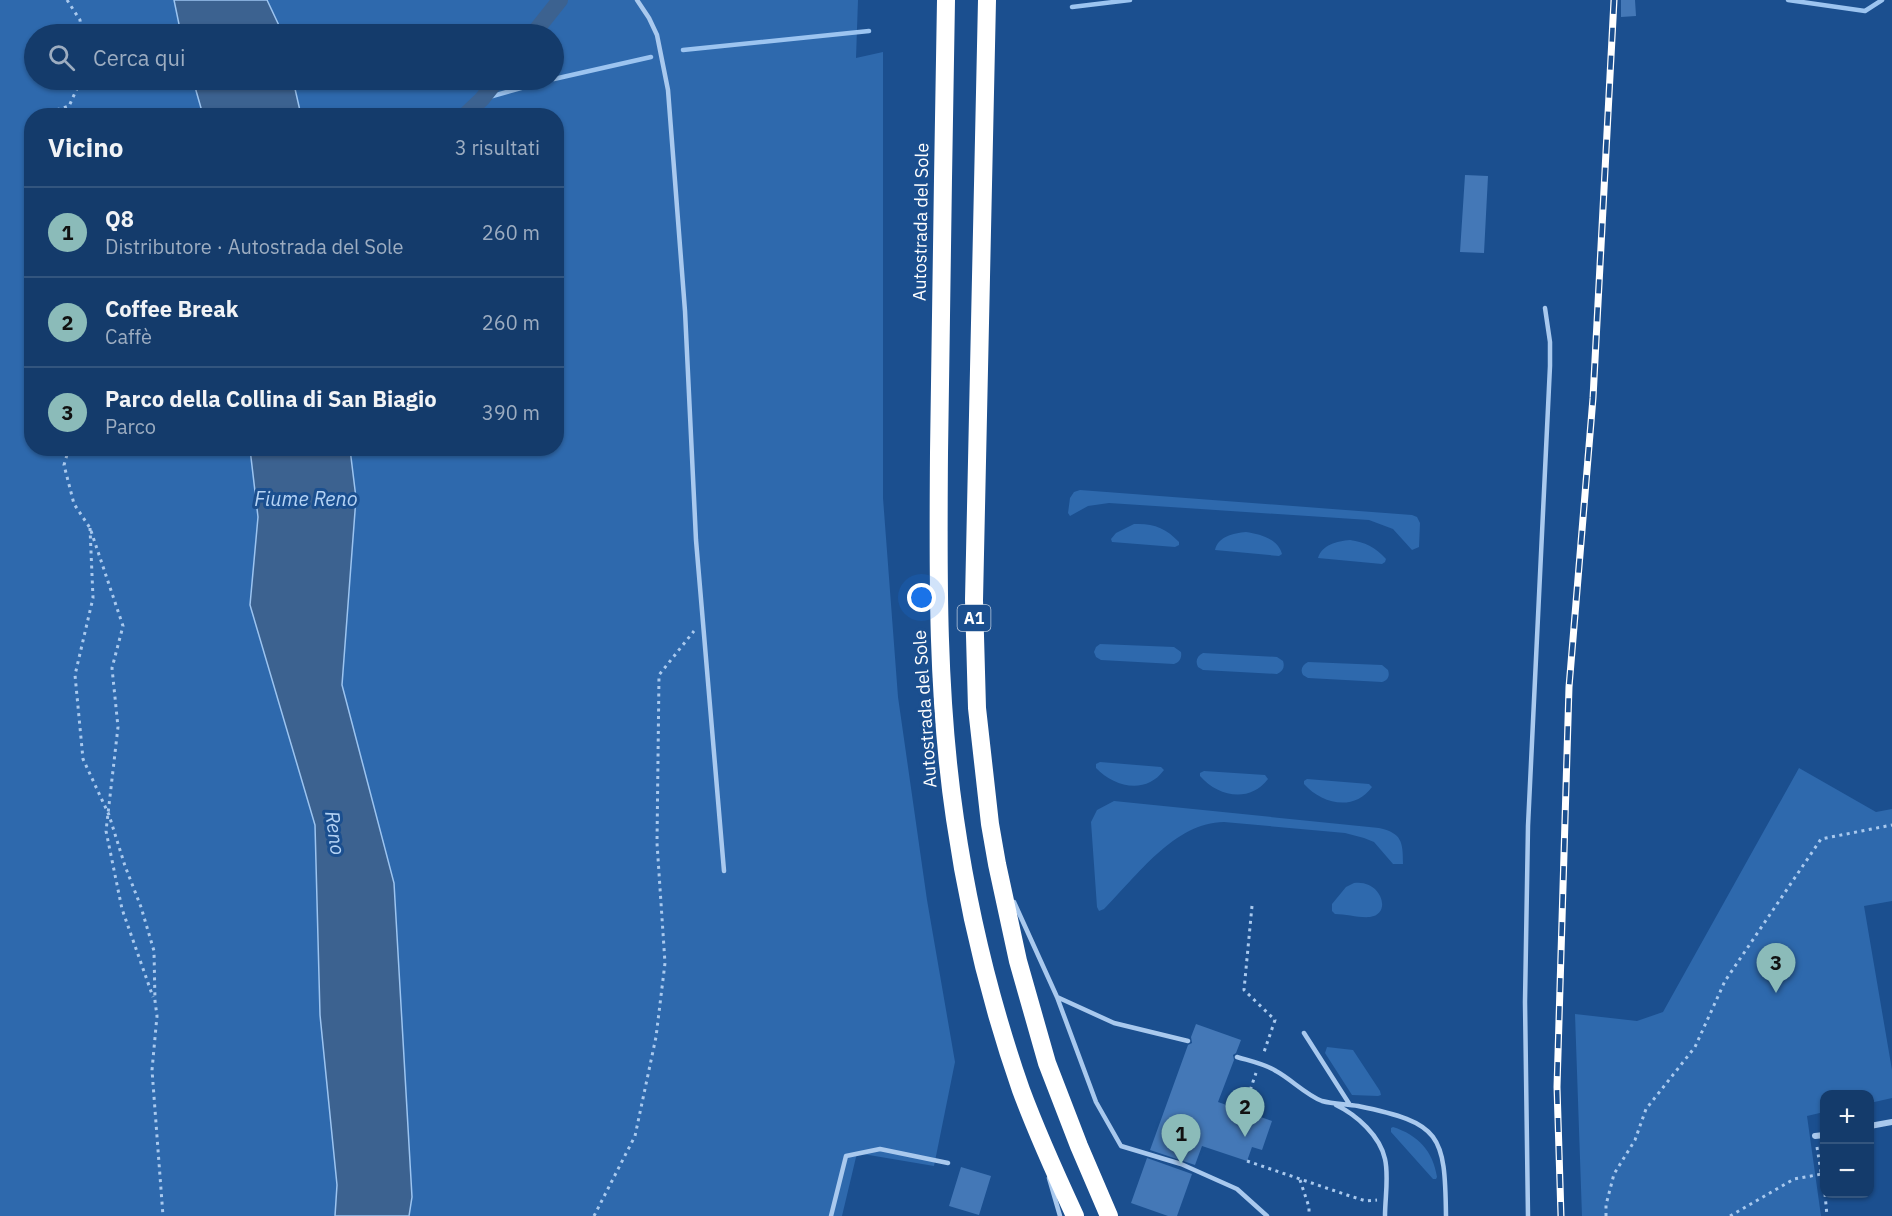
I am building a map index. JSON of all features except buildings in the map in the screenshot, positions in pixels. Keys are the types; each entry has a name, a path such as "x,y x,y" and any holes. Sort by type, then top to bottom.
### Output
{"highway":[{"name":"Autostrada del Sole","path":"946,0 938,551 943,710 955,820 975,927 991,991 1021,1090 1075,1216"},
{"name":"A1","path":"987,0 974,600 977,708 990,824 1018,961 1047,1063 1109,1216"}],"street":[{"path":"1874,1125 1892,1122"},
{"path":"1815,1136 1820,1135"}],"lane":[{"path":"637,0 657,35 668,90 685,311 696,540 724,871"},
{"path":"1528,1216 1525,1002 1528,838 1550,366 1550,342 1545,308"},
{"path":"997,864 1057,998 1096,1102 1121,1146 1181,1164 1237,1189 1267,1216"},
{"path":"1057,998 1114,1023 1188,1041"},
{"path":"1304,1033 1350,1105"},
{"path":"1237,1057 1274,1070 1321,1100 1409,1118 1434,1138 1442,1154 1445,1171 1446,1216"},
{"path":"1021,1090 1044,1163"},
{"path":"1329,1102 1346,1111 1366,1128 1382,1151 1386,1162 1385,1216"},
{"path":"831,1216 846,1156 880,1149 948,1163"},
{"path":"1047,1174 1060,1216"}],"path":[{"path":"67,0 81,24"},
{"path":"62,108 69,106 76,90"},
{"path":"67,456 64,465 74,504 90,528 123,626 112,668 118,727 106,831 122,909 154,1001 157,1016 152,1070 163,1216"},
{"path":"90,528 93,598 75,675 83,759 109,815 141,907 153,951 154,1001"},
{"path":"594,1216 635,1136 657,1026 665,963 657,843 659,675 703,620"},
{"path":"1606,1216 1606,1205 1614,1174 1635,1140 1646,1109 1695,1047 1725,981 1821,839 1892,825"},
{"path":"1243,1111 1275,1020 1244,990 1252,906"},
{"path":"1815,1136 1820,1163"},
{"path":"1246,1161 1366,1201 1385,1200"},
{"path":"1730,1216 1794,1179 1820,1174"},
{"path":"1300,1180 1309,1206 1309,1216"},
{"path":"1826,1198 1827,1216"}],"shaded area":[{"path":"0,0 858,0 856,58 883,52 883,498 898,697 927,900 955,1062 934,1166 857,1153 842,1216 0,1216"},
{"path":"1080,490 1412,515 1417,517 1420,523 1419,547 1412,550 1393,529 1369,520 1109,503 1088,506 1070,516 1068,513 1070,498 1074,492"},
{"path":"1134,524 1159,527 1174,537 1179,545 1175,547 1112,542 1111,539 1116,533"},
{"path":"1246,532 1273,541 1282,554 1279,556 1215,550 1219,542 1227,536"},
{"path":"1350,540 1374,548 1386,559 1385,562 1382,564 1318,558 1331,544"},
{"path":"1100,644 1174,647 1181,652 1181,656 1174,664 1101,660 1094,652"},
{"path":"1203,653 1277,657 1283,661 1284,667 1277,674 1203,670 1198,667 1197,663 1198,657"},
{"path":"1308,662 1382,665 1388,670 1389,676 1382,682 1308,678 1303,675 1302,671 1303,666"},
{"path":"1100,762 1161,767 1164,770 1148,783 1130,786 1103,775 1096,768 1096,764"},
{"path":"1799,768 1876,812 1892,809 1892,901 1864,906 1892,1070 1892,1098 1874,1102 1874,1090 1820,1090 1820,1113 1807,1116 1821,1216 1582,1216 1575,1014 1637,1021 1663,1012"},
{"path":"1204,771 1265,775 1268,779 1252,792 1225,793 1207,783 1200,776 1200,773"},
{"path":"1307,779 1369,784 1372,787 1356,800 1338,802 1311,791 1304,784"},
{"path":"1114,801 1379,828 1387,830 1400,840 1403,864 1393,864 1374,842 1345,833 1224,822 1206,824 1173,841 1143,867 1104,909 1099,911 1091,822 1097,810"},
{"path":"1354,883 1363,883 1377,891 1382,904 1377,915 1361,917 1335,914 1332,911 1332,904 1346,887"},
{"path":"1327,1047 1353,1050 1381,1095 1352,1095 1325,1053"},
{"path":"1393,1127 1417,1139 1423,1145 1432,1159 1436,1179 1433,1179 1391,1132"}],"water":[{"path":"174,0 267,0 278,24 179,24"},
{"path":"196,90 295,90 299,108 201,108"},
{"name":"Fiume Reno","path":"251,456 351,456 356,498 342,685 394,883 412,1197 409,1216 335,1216 337,1185 320,1015 315,825 250,605 258,517"}],"waterway":[{"path":"541,24 560,0"},
{"path":"1072,7 1130,0"},
{"path":"1788,0 1865,11 1882,0"},
{"path":"683,50 869,31"},
{"path":"564,77 651,57"},
{"path":"472,108 489,90"},
{"path":"482,99 514,90"}],"railway":[{"path":"1561,1216 1557,1087 1569,687 1593,398 1614,0"}],"place":[{"name":"Parco della Collina di San Biagio","path":"1776,993"},
{"name":"Coffee Break","path":"1245,1137"},
{"name":"Q8","path":"1181,1164"}],"water label":[{"name":"Reno","path":"335,833"}]}
